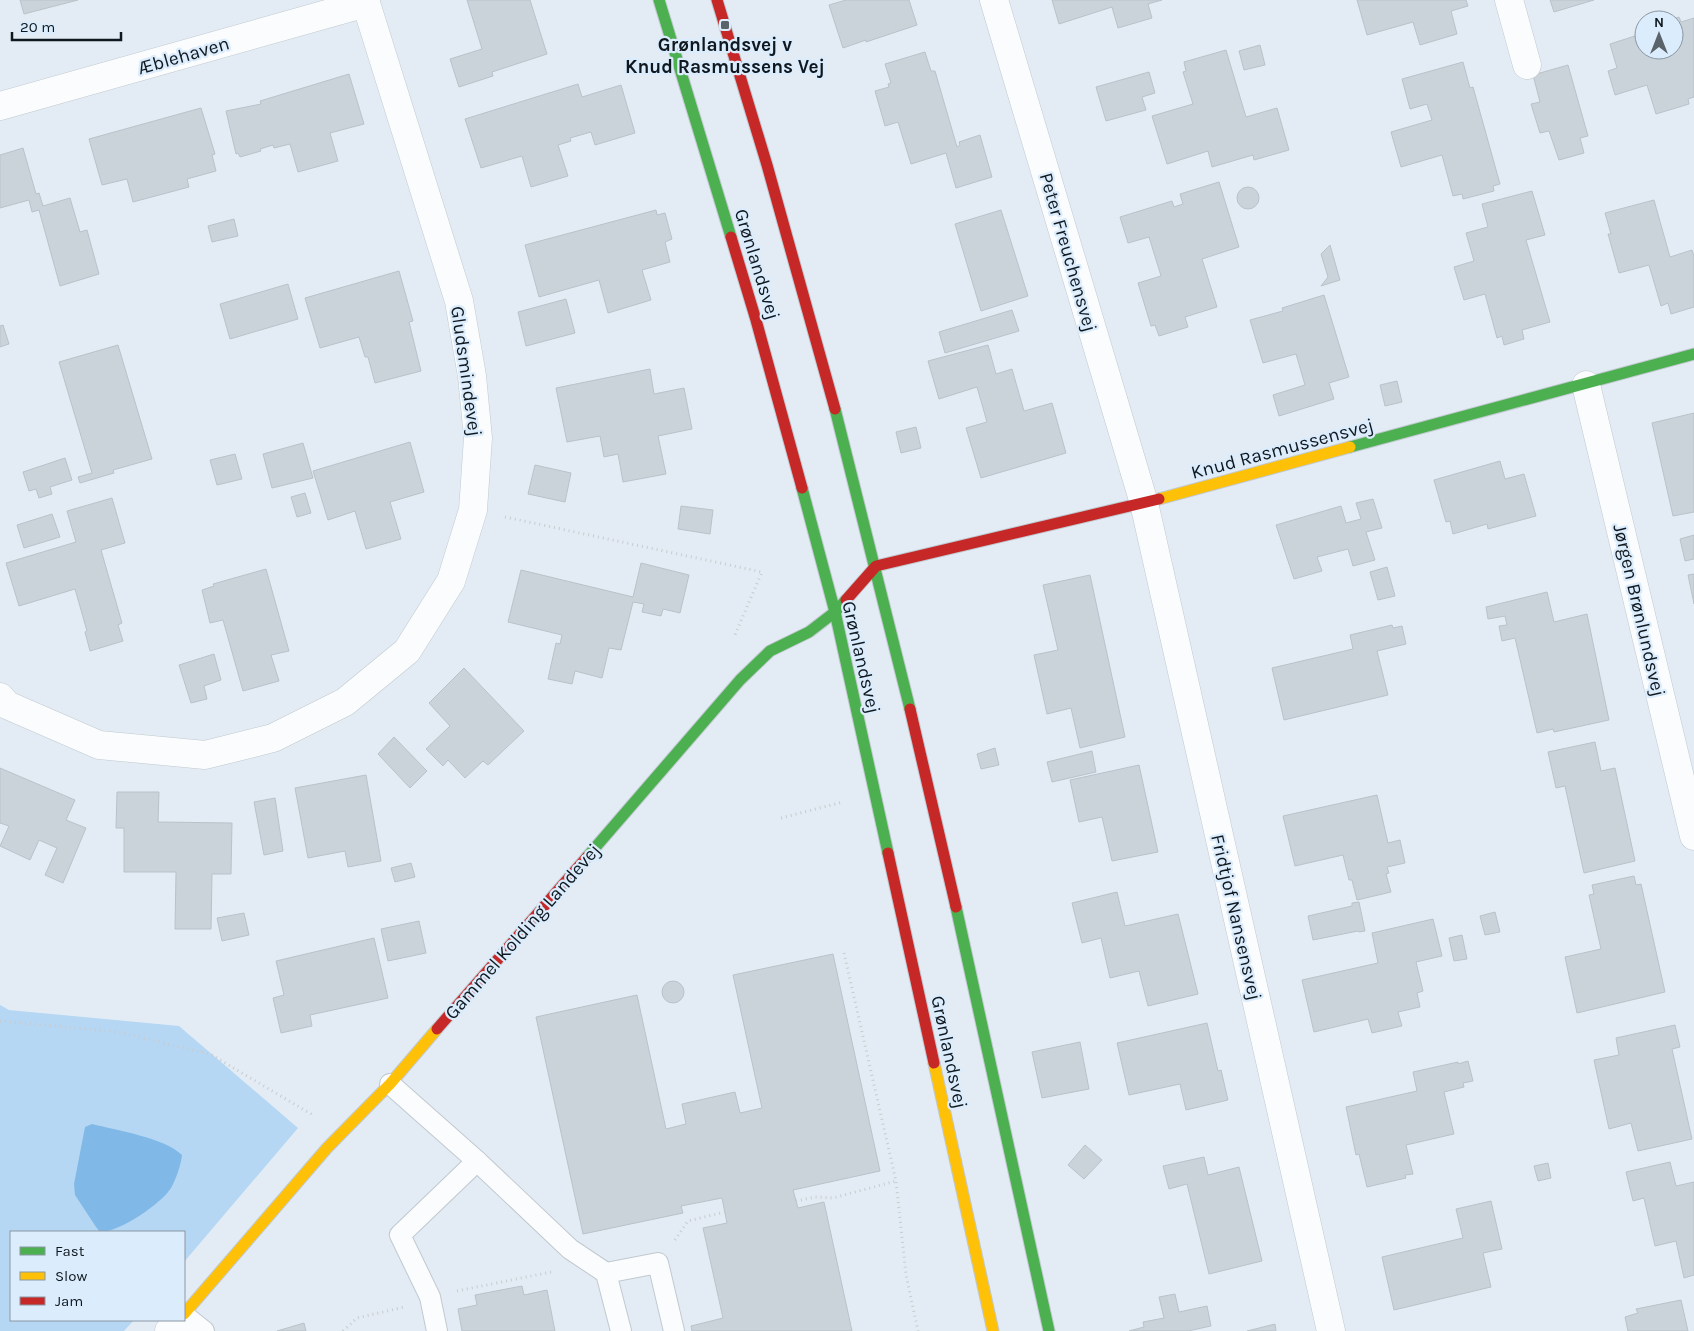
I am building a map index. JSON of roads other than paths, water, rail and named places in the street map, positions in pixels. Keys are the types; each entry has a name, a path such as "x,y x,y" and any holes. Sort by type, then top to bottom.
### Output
{"street":[{"name":"Grønlandsvej","path":"659,0 756,320 835,612 993,1331"},
{"name":"Grønlandsvej","path":"717,0 805,295 876,566 969,962 1048,1331"},
{"name":"Peter Freuchensvej","path":"994,0 1144,503"},
{"path":"1508,0 1527,65"},
{"name":"Æblehaven","path":"0,106 366,2"},
{"name":"Gludsmindevej","path":"0,697 7,705 99,745 205,756 273,738 345,702 407,651 451,581 473,510 478,438 472,376 459,301 366,2"},
{"name":"Knud Rasmussensvej","path":"876,566 1144,503 1586,385 1694,354"},
{"name":"Jørgen Brønlundsvej","path":"1586,385 1694,836"},
{"name":"Fridtjof Nansensvej","path":"1144,503 1331,1331"},
{"name":"Gammel Kolding Landevej","path":"185,1314 327,1148 390,1084 740,680 770,651 809,632 835,612 876,566"},
{"path":"169,1331 178,1321"}],"lane":[{"path":"390,1084 477,1161 570,1249 606,1274 620,1331"},
{"path":"437,1331 430,1296 400,1235 477,1161"},
{"path":"606,1274 658,1263 674,1331"},
{"path":"185,1316 204,1331"}],"place":[{"name":"Grønlandsvej v Knud Rasmussens Vej","path":"725,25"}]}
